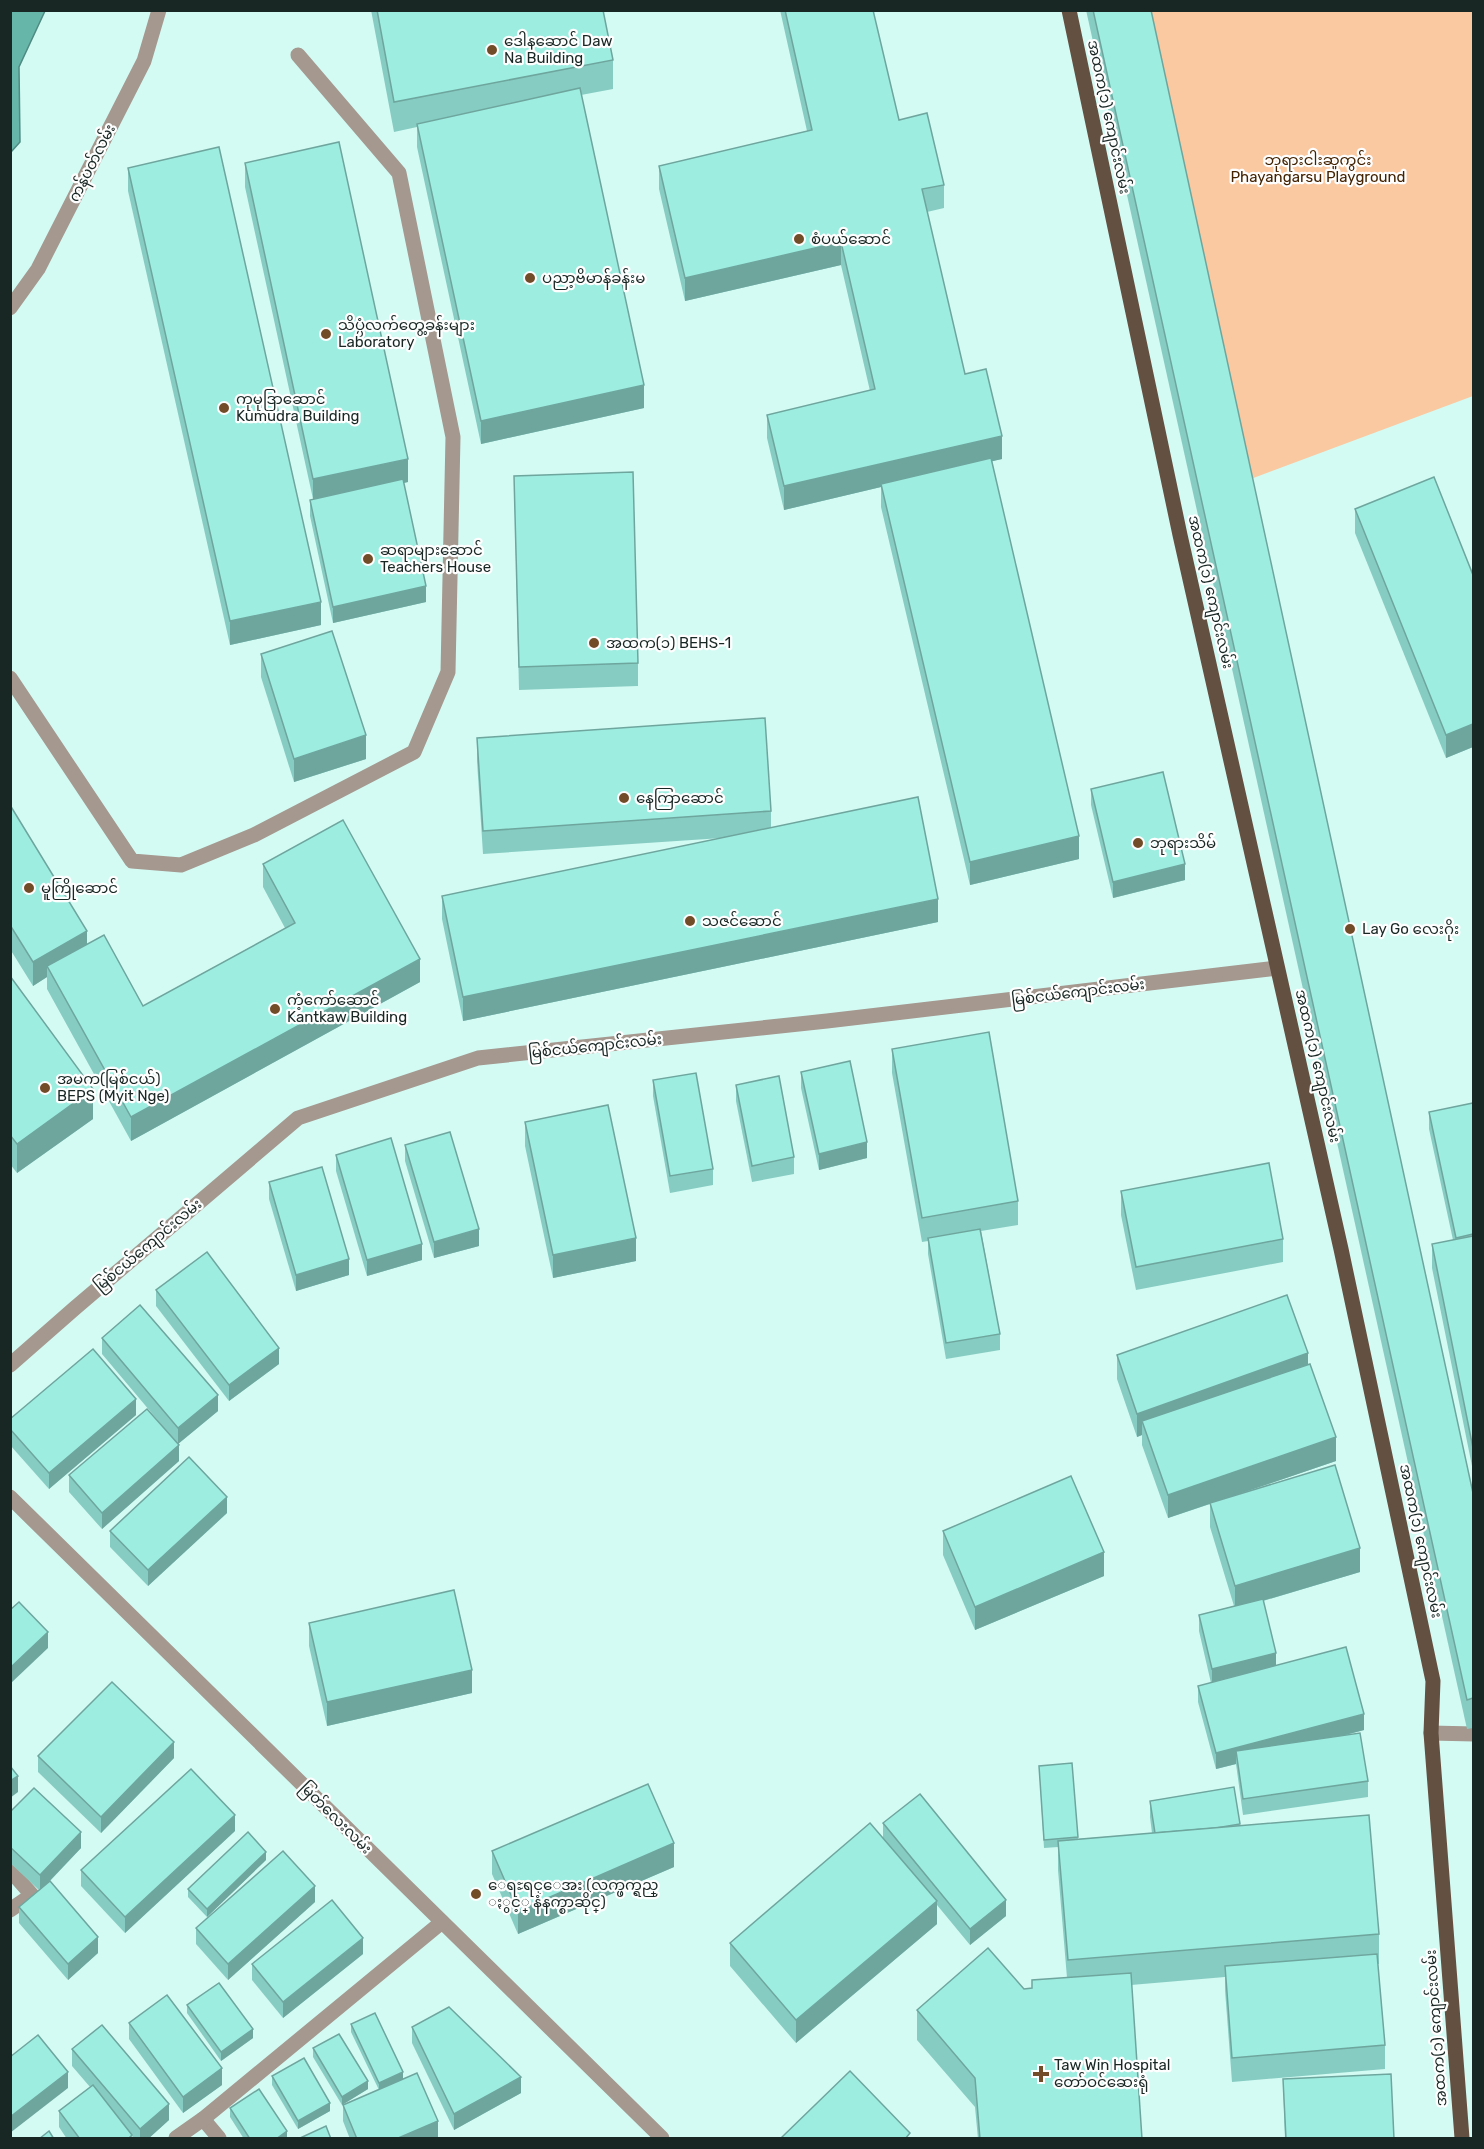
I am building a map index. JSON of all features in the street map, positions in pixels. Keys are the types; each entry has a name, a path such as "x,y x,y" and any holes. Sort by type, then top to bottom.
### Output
{"main road":[{"name":"အထက(၁) ကျောင်းလမ်း","path":"1068,10 1177,524 1341,1249 1433,1681 1431,1733 1462,2139"}],"street":[{"name":"ကန်ပတ်လမ်း","path":"10,308 38,269 144,61 159,10"},
{"path":"10,678 132,861 181,866 254,835 414,752 448,672 453,437 399,174 298,55"},
{"name":"မြစ်ငယ်ကျောင်းလမ်း","path":"10,1365 298,1118 478,1058 827,1021 1277,968"},
{"name":"မြတ်လေးလမ်း","path":"10,1497 662,2139"},
{"path":"1431,1733 1473,1734"},
{"path":"10,1870 32,1895 10,1910"},
{"path":"176,2139 442,1922"},
{"path":"203,2119 219,2139"}],"green space":[{"name":"ဘုရားငါးဆူကွင်း Phayangarsu Playground","path":"1121,11 1473,11 1473,396 1232,486"}],"shaded area":[{"path":"11,10 45,11 19,67 20,142 11,152"}],"building":[{"name":"ဒေါနဆောင် Daw Na Building","path":"377,10 603,10 613,60 394,102"},
{"name":"စံပယ်ဆောင်","path":"785,10 873,10 899,120 927,113 944,185 922,189 965,374 986,369 1002,436 784,486 767,415 875,389 841,242 685,278 659,166 812,130"},
{"path":"1093,10 1151,10 1473,1493 1473,1698 1467,1700"},
{"name":"ပညာ့ဗိမာန်ခန်းမ","path":"580,88 644,385 481,421 417,124"},
{"name":"သိပ္ပံလက်တွေ့ခန်းများ Laboratory","path":"339,142 408,459 313,479 245,163"},
{"name":"ကုမုဒြာဆောင် Kumudra Building","path":"219,147 321,602 230,621 128,168"},
{"path":"991,458 1079,836 970,862 881,484"},
{"path":"633,472 638,663 519,667 514,476"},
{"path":"1434,477 1473,575 1473,724 1446,735 1355,509"},
{"name":"ဆရာများဆောင် Teachers House","path":"403,479 426,586 333,607 310,500"},
{"path":"332,631 366,735 294,759 261,654"},
{"name":"နေကြာဆောင်","path":"765,718 771,811 483,831 477,738"},
{"name":"ဘုရားသိမ်","path":"1163,772 1185,864 1113,882 1091,789"},
{"name":"သဇင်ဆောင်","path":"918,797 938,899 463,997 442,896"},
{"name":"မူကြိုဆောင်","path":"10,805 87,931 33,962 10,925"},
{"name":"ကံ့ကော်ဆောင် Kantkaw Building","path":"343,820 420,959 131,1117 47,966 104,935 143,1006 295,923 263,864"},
{"path":"10,976 93,1089 17,1144 10,1135"},
{"path":"989,1032 1018,1201 922,1218 892,1049"},
{"path":"850,1061 867,1142 819,1154 801,1072"},
{"path":"696,1073 713,1169 670,1176 653,1080"},
{"path":"779,1076 794,1157 752,1166 736,1085"},
{"path":"1473,1103 1473,1234 1456,1238 1429,1112"},
{"path":"608,1105 636,1238 553,1255 525,1122"},
{"path":"450,1132 479,1229 434,1242 405,1145"},
{"path":"391,1138 422,1244 367,1260 336,1155"},
{"path":"1269,1163 1283,1239 1136,1267 1121,1191"},
{"path":"322,1167 349,1259 296,1275 269,1182"},
{"path":"980,1229 1000,1334 946,1343 928,1238"},
{"path":"1473,1236 1473,1448 1432,1244"},
{"path":"207,1252 279,1348 229,1385 156,1290"},
{"path":"1287,1295 1308,1353 1137,1414 1117,1355"},
{"path":"140,1305 218,1395 178,1428 102,1338"},
{"path":"93,1349 136,1399 49,1473 10,1429 10,1419"},
{"path":"1310,1364 1336,1437 1168,1495 1142,1421"},
{"path":"147,1409 179,1445 102,1513 69,1475"},
{"path":"189,1457 227,1497 148,1570 110,1531"},
{"path":"1335,1465 1360,1548 1235,1586 1210,1503"},
{"path":"1071,1476 1104,1552 975,1607 943,1531"},
{"path":"454,1590 472,1670 327,1702 309,1623"},
{"path":"1263,1599 1276,1653 1212,1669 1199,1615"},
{"path":"19,1602 48,1632 10,1668 10,1610"},
{"path":"1346,1647 1364,1714 1216,1753 1198,1686"},
{"path":"112,1682 174,1742 101,1817 38,1756"},
{"path":"1360,1733 1368,1781 1243,1799 1236,1751"},
{"path":"1072,1763 1078,1837 1044,1840 1039,1766"},
{"path":"10,1766 18,1776 10,1781"},
{"path":"191,1769 235,1815 125,1917 81,1870"},
{"path":"648,1784 674,1843 518,1911 492,1851"},
{"path":"1234,1787 1240,1824 1155,1833 1150,1801"},
{"path":"34,1788 81,1832 40,1875 10,1847 10,1812"},
{"path":"920,1794 1006,1900 970,1929 883,1823"},
{"path":"1369,1815 1379,1934 1068,1960 1058,1841"},
{"path":"870,1823 937,1901 796,2020 730,1943"},
{"path":"248,1832 266,1852 207,1909 188,1889"},
{"path":"283,1851 315,1886 228,1964 196,1928"},
{"path":"50,1881 98,1937 68,1964 19,1907"},
{"path":"332,1900 363,1938 283,2002 252,1964"},
{"name":"Taw Win Hospital တော်ဝင်ဆေးရုံ","path":"988,1948 1024,1989 1032,1988 1032,1980 1131,1973 1142,2139 980,2139 975,2078 917,2010"},
{"path":"1377,1954 1385,2045 1232,2058 1225,1966"},
{"path":"219,1983 253,2029 221,2052 187,2005"},
{"path":"167,1995 222,2068 183,2097 129,2023"},
{"path":"449,2007 521,2077 454,2114 412,2027"},
{"path":"375,2013 403,2072 379,2083 351,2024"},
{"path":"102,2025 169,2104 140,2129 72,2049"},
{"path":"339,2034 368,2081 342,2097 313,2048"},
{"path":"38,2035 68,2072 10,2117 10,2057"},
{"path":"304,2058 330,2103 298,2121 272,2076"},
{"path":"850,2071 910,2133 905,2139 780,2139"},
{"path":"417,2073 438,2121 396,2139 357,2139 343,2105"},
{"path":"1391,2074 1394,2139 1286,2139 1283,2079"},
{"path":"93,2085 132,2135 128,2139 80,2139 59,2111"},
{"path":"259,2089 287,2131 276,2139 250,2139 230,2108"},
{"path":"326,2126 331,2139 298,2139"},
{"path":"49,2131 54,2139 39,2139"}],"place":[{"name":"ဒေါနဆောင် Daw Na Building","path":"492,50"},
{"name":"စံပယ်ဆောင်","path":"799,239"},
{"name":"ပညာ့ဗိမာန်ခန်းမ","path":"530,278"},
{"name":"သိပ္ပံလက်တွေ့ခန်းများ Laboratory","path":"326,334"},
{"name":"ကုမုဒြာဆောင် Kumudra Building","path":"224,408"},
{"name":"ဆရာများဆောင် Teachers House","path":"368,559"},
{"name":"အထက(၁) BEHS-1","path":"594,643"},
{"name":"နေကြာဆောင်","path":"624,798"},
{"name":"ဘုရားသိမ်","path":"1138,843"},
{"name":"မူကြိုဆောင်","path":"29,888"},
{"name":"သဇင်ဆောင်","path":"690,921"},
{"name":"Lay Go လေးဂိုး","path":"1350,929"},
{"name":"ကံ့ကော်ဆောင် Kantkaw Building","path":"275,1009"},
{"name":"အမက(မြစ်ငယ်) BEPS (Myit Nge)","path":"45,1088"},
{"name":"ေရႊရင္ေအး (လက္ဖက္ရည္ ႏွင့္ နံနက္စာဆိုင္)","path":"476,1894"},
{"name":"Taw Win Hospital တော်ဝင်ဆေးရုံ","path":"1041,2074"}]}
